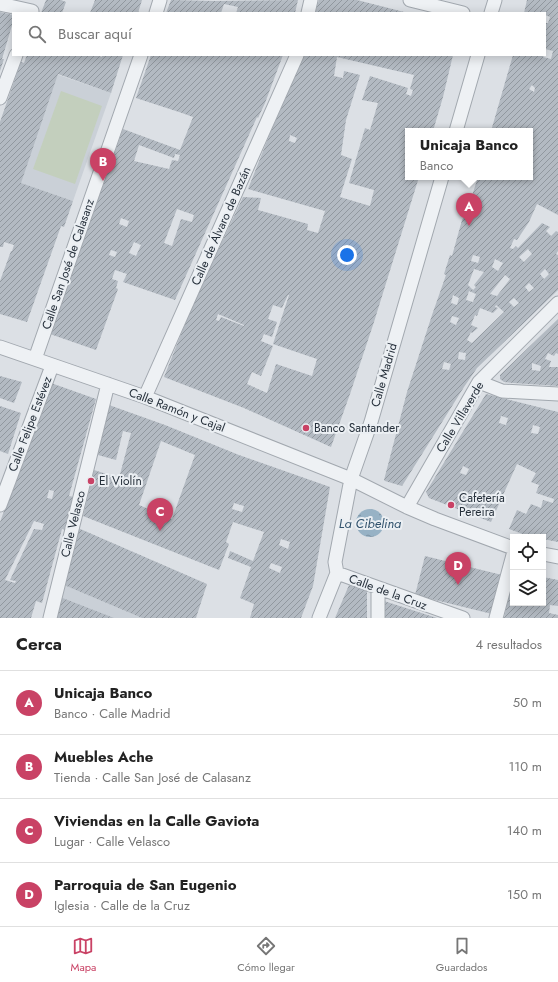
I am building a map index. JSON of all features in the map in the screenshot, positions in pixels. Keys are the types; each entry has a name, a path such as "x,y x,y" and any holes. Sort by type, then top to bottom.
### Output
{"street":[{"path":"156,12 160,0"},
{"path":"308,12 311,0"},
{"path":"410,0 459,12"},
{"path":"491,12 495,0"},
{"path":"0,4 33,8"},
{"path":"0,98 16,56"},
{"name":"Calle San José de Calasanz","path":"35,359 141,56"},
{"name":"Calle de Álvaro de Bazán","path":"145,397 297,56"},
{"path":"457,128 478,56"},
{"name":"Calle Madrid","path":"319,618 337,573 335,562 351,479 371,422 441,180"},
{"name":"Calle Villaverde","path":"407,507 479,382 558,303"},
{"name":"Calle Ramón y Cajal","path":"0,347 145,397 351,479 407,507 435,519 510,547"},
{"name":"Calle Felipe Estévez","path":"0,505 52,366"},
{"path":"479,382 502,391 558,394"},
{"name":"Calle Velasco","path":"50,618 108,384"},
{"path":"546,555 558,557"},
{"path":"496,618 510,567"},
{"name":"Calle de la Cruz","path":"337,573 463,618"},
{"path":"378,588 378,618"}],"shaded area":[{"path":"21,62 111,93 73,201 0,176 0,122"},
{"path":"64,585 142,618 55,618"}],"green space":[{"path":"61,91 102,106 75,184 33,169"}],"water":[{"name":"La Cibelina","path":"370,509 380,513 384,523 380,533 370,537 360,533 356,523 360,513"}],"building":[{"path":"46,0 61,0 66,2 62,12 41,12"},
{"path":"95,0 142,0 138,12 90,12"},
{"path":"171,0 298,0 295,12 236,12 238,7 224,4 221,12 166,12"},
{"path":"319,0 357,0 404,12 315,12"},
{"path":"527,0 558,0 558,215 537,204 529,222 517,240 514,239 510,248 513,249 516,246 518,248 542,223 550,227 546,231 551,236 556,231 558,232 558,251 556,254 558,255 558,290 477,368 402,486 385,481 384,480 407,392 446,275 444,274 450,255 452,256 464,217 462,216 464,211 466,212 467,209 465,208 470,202 477,180 533,180 533,128 492,128 513,56 544,56 551,59 553,51 546,49 546,23 548,23 550,17 546,15 546,12 524,12","holes":["532,85 535,88 534,92 529,89","528,249 532,254 524,262 519,257","473,255 480,257 478,263 471,261","495,259 503,263 498,271 492,267","474,269 484,272 474,285 476,287 473,290 468,285","545,269 549,274 544,279 540,274","505,275 510,279 497,296 490,294","529,283 534,288 529,292 525,287","469,291 476,294 473,302 466,300","453,295 459,298 457,305 451,303","514,298 519,303 514,307 509,302","496,305 504,312 472,343 467,340 471,332 472,333 478,328 471,325 480,308 493,313 498,308 495,307","452,316 459,318 456,325 450,322","459,352 466,353 465,360 458,359","444,362 451,364 449,370 442,369"]},
{"path":"0,12 12,15 12,25 0,71"},
{"path":"27,56 123,56 111,93 58,74 21,183 73,201 64,227 61,226 27,322 0,314 0,281 14,245 4,242 3,247 0,247 0,122 21,62 24,63"},
{"path":"151,56 283,56 265,103 258,118 257,117 175,300 123,282 127,274 115,270 112,279 118,281 116,288 118,289 96,350 50,334 123,129 180,150 193,117 136,98","holes":["139,145 174,158 175,154 180,155 178,161 172,160 169,169 134,161","177,209 194,215 192,222 181,219 172,246 164,243","121,218 129,221 127,227 119,224","134,242 141,245 136,256 129,253","111,250 117,252 115,257 109,255"]},
{"path":"304,56 453,56 434,128 405,128 405,180 418,180 374,322 331,447 244,408 164,377 193,304 243,197 261,198 258,210 308,224 307,230 318,233 325,211 248,189","holes":["337,57 414,75 410,89 413,90 411,96 406,94 408,88 370,76 362,100 378,103 370,130 365,128 349,183 374,190 370,206 340,197 352,159 341,155 346,120 360,75 344,71 343,78 334,76","290,135 297,138 295,143 289,141","288,295 273,344 317,359 312,376 276,364 267,393 247,384 252,372 261,376 273,346 261,341 264,334 272,337 277,322 268,319 273,305 282,308","218,314 244,325 244,326 221,317 219,321 216,320"]},
{"path":"558,319 558,354 556,353 554,356 548,353 545,359 551,361 549,367 558,367 558,386 504,382 500,379 500,375","holes":["532,363 541,366 540,371 532,370"]},
{"path":"0,376 22,382 14,403 0,398"},
{"path":"51,383 96,399 69,496 74,497 65,530 62,529 42,603 36,601 31,618 0,618 0,522","holes":["49,490 54,491 52,499 47,498","34,521 44,524 42,530 34,529 10,580 16,581 15,583 5,580"]},
{"path":"486,394 558,412 558,542 546,540 546,534 523,534 509,529 517,510 526,514 531,504 541,508 543,500 553,503 554,499 536,493 539,485 531,482 536,473 517,464 491,522 429,498 426,492","holes":["501,416 508,418 506,425 499,423","533,425 540,427 538,434 531,433","463,466 469,469 466,475 460,473"]},
{"path":"109,405 165,425 239,455 330,487 313,586 301,618 250,618 254,604 240,598 251,567 228,558 230,551 253,561 264,532 233,522 226,542 229,544 219,570 83,516 94,470 119,478 131,433 123,431 116,460 98,455","holes":["161,441 195,455 172,519 139,505","234,503 244,506 242,512 232,509","281,539 290,542 288,549 279,545","271,563 282,567 280,573 269,568"]},
{"path":"0,406 21,413 8,454 0,451"},
{"path":"78,528 207,584 196,618 142,618 64,585"},
{"path":"425,556 502,575 492,614 415,595"},
{"path":"546,578 558,580 558,606 550,605 549,613 558,615 558,618 504,618 510,591 510,606 546,606"},
{"path":"349,585 367,591 367,618 335,618"},
{"path":"60,597 114,618 55,618"},
{"path":"384,601 437,618 382,618"}],"place":[{"name":"Muebles Ache","path":"103,181"},
{"name":"Unicaja Banco","path":"469,226"},
{"name":"Banco Santander","path":"306,428"},
{"name":"El Violín","path":"91,481"},
{"name":"Cafetería Pereira","path":"451,505"},
{"name":"Viviendas en la Calle Gaviota","path":"160,531"},
{"name":"Parroquia de San Eugenio","path":"458,585"}]}
